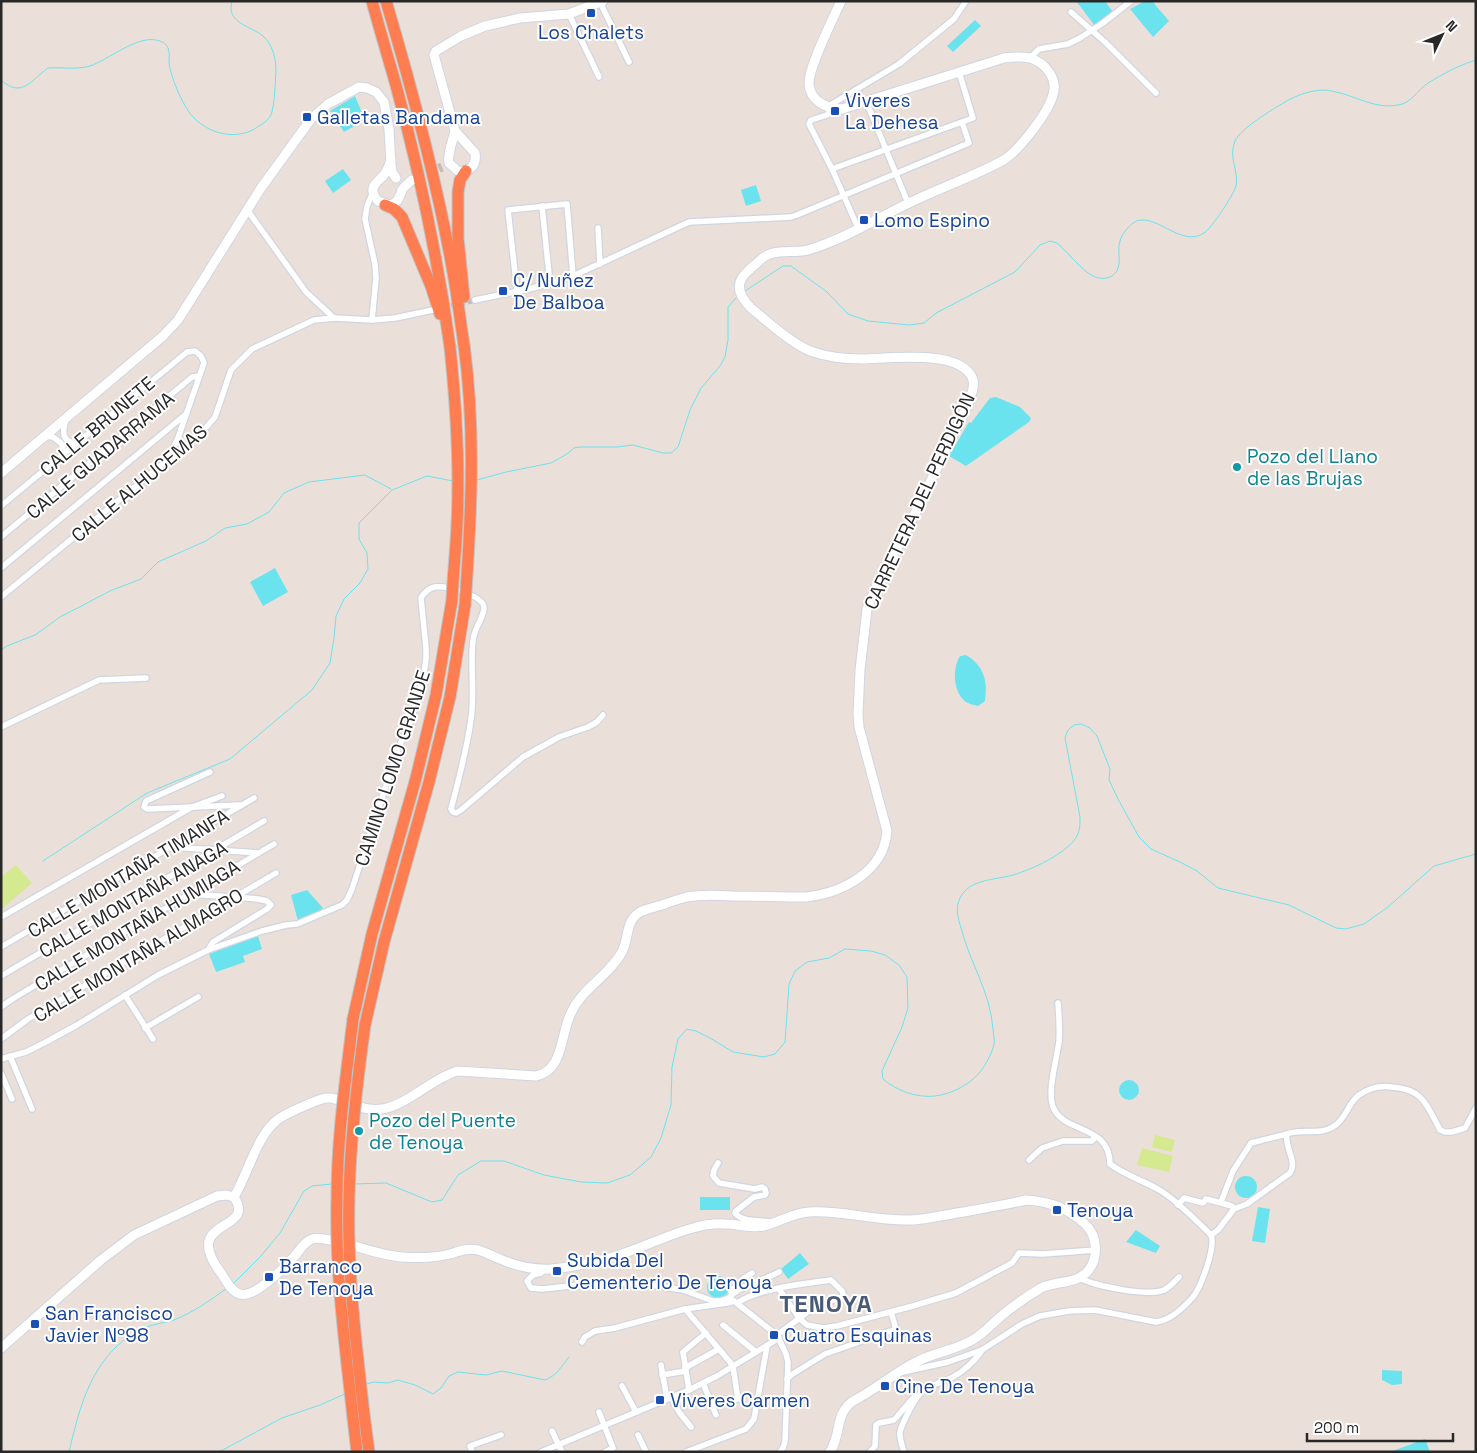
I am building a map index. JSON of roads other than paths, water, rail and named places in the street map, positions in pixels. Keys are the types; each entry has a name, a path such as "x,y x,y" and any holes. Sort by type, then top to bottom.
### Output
{"highway":[{"path":"368,1452 359,1416 339,1294 336,1197 342,1108 353,1019 372,934 416,778 436,695 452,600 457,523 458,467 454,378 439,274 397,89 372,1"},
{"path":"386,1 410,84 434,180 466,345"},
{"path":"357,1452 359,1416 351,1295 349,1199 354,1110 365,1025 384,942 429,782 450,697 464,605 471,524 470,398 458,238 458,192 460,180 466,171"},
{"path":"383,204 394,209 402,217 408,230 438,306 449,349"}],"street":[{"path":"841,1 812,67 809,86 813,97 829,108 842,109 1004,58 1016,56 1030,58 1039,49 1068,44 1104,23 1131,1"},
{"path":"858,228 832,169 809,124 811,120 827,115 829,108 899,64 954,19 966,1"},
{"path":"455,131 445,165 466,171 473,166 476,158 473,149 455,131 434,55 440,48 461,36 485,26 520,18 569,14 602,2 629,62"},
{"path":"1071,12 1156,93"},
{"path":"569,14 599,77"},
{"name":"CARRETERA DEL PERDIGÓN","path":"234,1197 268,1129 277,1120 320,1099 329,1098 370,1110 383,1109 399,1103 446,1074 457,1071 536,1076 545,1074 552,1069 557,1061 567,1022 574,1005 584,992 616,961 623,951 629,924 632,918 640,912 689,897 706,895 819,896 858,880 865,874 882,850 887,831 859,727 858,714 865,618 878,582 907,530 969,402 973,389 973,380 969,373 960,366 947,360 931,357 860,359 812,352 800,346 751,308 744,301 739,285 742,277 762,258 770,254 810,250 908,203 1002,162 1020,146 1050,105 1054,93 1053,78 1048,69 1040,62 1030,58"},
{"path":"832,169 973,118 959,72"},
{"path":"1,473 163,336 178,320 261,188 315,115 328,104 359,87 376,92 384,102 389,129 392,172 397,179"},
{"path":"866,101 898,174 908,203"},
{"path":"476,300 550,284 573,276 690,222 791,217 969,143 962,122"},
{"path":"451,148 458,144 466,144"},
{"path":"372,320 376,278 375,264 366,225 366,212 376,182 388,169 391,160"},
{"path":"366,212 371,206 390,205 397,202 402,194 402,190 412,180 383,176"},
{"path":"373,190 375,198 383,204"},
{"path":"516,291 508,210 567,204 573,276"},
{"path":"542,206 550,284"},
{"path":"248,211 306,292 334,318"},
{"path":"598,228 600,264"},
{"path":"361,319 373,309"},
{"path":"373,309 383,319"},
{"name":"CALLE ALHUCEMAS","path":"1,597 204,430 215,417 231,370 252,349 314,320 334,318 372,320 395,318 433,310"},
{"name":"CALLE BRUNETE","path":"1,506 187,352 195,351 201,356 204,363 199,376"},
{"path":"169,459 187,414 199,376"},
{"name":"CALLE GUADARRAMA","path":"1,537 192,378 199,376"},
{"path":"1,568 187,414"},
{"path":"67,418 63,428 63,436 67,441 77,442"},
{"path":"45,436 53,437 61,443 63,449 60,456"},
{"name":"CAMINO LOMO GRANDE","path":"1,1058 26,1052 44,1043 158,975 208,950 262,931 297,924 342,905 347,900 399,746 409,726 423,678 426,648 421,598 426,591 434,587 444,588 477,597 483,602 484,610 475,628 473,638 471,720 451,809 453,812 456,813 461,810 523,757 559,737 588,727 597,722 603,715"},
{"path":"1,726 99,680 146,678"},
{"path":"210,772 146,801 144,807 147,809 243,805"},
{"path":"1,917 192,807 222,796"},
{"name":"CALLE MONTAÑA TIMANFA","path":"1,947 254,798"},
{"name":"CALLE MONTAÑA ANAGA","path":"1,976 264,821"},
{"name":"CALLE MONTAÑA HUMIAGA","path":"1,1008 274,844"},
{"path":"170,847 258,854"},
{"name":"CALLE MONTAÑA ALMAGRO","path":"1,1039 28,1019 276,872"},
{"path":"191,894 258,899 267,901 270,905 267,909 212,942 208,950"},
{"path":"125,995 153,1038"},
{"path":"145,1028 198,997"},
{"path":"896,1374 948,1362 982,1350 1034,1318 1069,1311 1095,1310 1148,1322 1164,1321 1194,1296 1212,1252 1211,1235 1163,1192 1134,1176 1121,1172 1110,1164 1110,1154 1105,1145 1088,1131 1059,1117 1053,1108 1050,1096 1059,1040 1058,1003"},
{"path":"10,1056 32,1109"},
{"path":"1,1072 12,1099"},
{"path":"1221,1202 1233,1171 1251,1143 1294,1131 1310,1133 1323,1131 1338,1123 1349,1105 1358,1096 1375,1087 1404,1088 1414,1092 1427,1105 1440,1130 1445,1132 1465,1128 1476,1108"},
{"path":"1211,1235 1218,1230 1234,1209 1247,1204 1290,1173 1293,1169 1293,1164 1285,1141 1287,1134"},
{"path":"1028,1160 1042,1148 1056,1143 1073,1140 1092,1140 1095,1137"},
{"path":"718,1164 713,1176 719,1183 766,1189 764,1195 754,1197 736,1211 735,1213 738,1218 766,1220 774,1223"},
{"path":"1,1348 101,1260 134,1235 217,1196 226,1195 234,1197 239,1204 239,1212 233,1221 215,1231 210,1237 208,1244 209,1254 233,1290 239,1294 251,1293 283,1268 304,1244 312,1239 320,1238 385,1255 402,1257 428,1257 450,1254 462,1249 476,1250 530,1269 543,1269 572,1266 616,1256 692,1228 712,1224 761,1226 796,1214 809,1212 825,1212 883,1220 912,1220 1026,1200 1042,1200 1056,1204 1080,1219 1088,1227 1093,1236 1096,1250 1092,1266 1086,1274 1080,1278 1042,1288 1002,1316 976,1338 950,1351 918,1361 844,1408 835,1443 830,1452"},
{"path":"1178,1205 1184,1198 1203,1203 1206,1199 1221,1202 1232,1206 1234,1209"},
{"path":"779,1289 800,1319 807,1325 823,1328 859,1321 956,1293 1012,1263 1019,1253 1043,1254 1096,1250"},
{"path":"542,1452 703,1383 766,1346 817,1305 844,1297 842,1291 831,1280 779,1289 744,1298 713,1301 683,1290 645,1284 599,1283 535,1290 531,1288 527,1281 533,1275 541,1273 543,1269"},
{"path":"582,1342 585,1337 595,1331 615,1328 685,1309 728,1303 738,1289 779,1272"},
{"path":"731,1300 741,1280 752,1273"},
{"path":"1080,1278 1088,1282 1139,1292 1154,1292 1164,1290 1179,1277"},
{"path":"731,1300 778,1336 788,1362 785,1442 780,1452"},
{"path":"685,1309 733,1367 738,1400 716,1399 711,1403"},
{"path":"787,1379 825,1354 896,1329 891,1312"},
{"path":"723,1324 756,1352"},
{"path":"689,1390 683,1352 706,1333"},
{"path":"686,1452 746,1429 751,1424 754,1419 766,1346"},
{"path":"662,1376 686,1370 719,1349"},
{"path":"870,1452 875,1446 876,1425 894,1420 911,1399 936,1384 955,1376 978,1357 982,1350"},
{"path":"660,1365 669,1398 691,1427"},
{"path":"703,1383 716,1415"},
{"path":"622,1386 636,1412"},
{"path":"904,1452 899,1429 913,1402 922,1392"},
{"path":"599,1412 613,1448 605,1452"},
{"path":"552,1431 562,1452"},
{"path":"638,1434 646,1452"},
{"path":"471,1449 501,1435"}],"water":[{"path":"1076,1 1105,1 1113,12 1095,26"},
{"path":"1152,1 1169,21 1153,37 1130,9 1143,2"},
{"path":"975,20 981,26 953,52 947,46"},
{"path":"355,96 365,120 344,132 330,111"},
{"path":"343,169 351,180 333,193 325,181"},
{"path":"756,185 761,201 746,206 741,190"},
{"path":"996,397 1020,407 1031,418 1029,422 966,466 949,456 969,422 971,423 990,398"},
{"path":"275,568 288,592 263,606 250,582"},
{"path":"966,655 981,669 985,681 985,701 978,706 966,702 956,686 957,661 960,656"},
{"path":"307,890 323,908 320,912 298,921 291,895"},
{"path":"258,936 262,949 243,956 245,962 216,972 209,954"},
{"path":"1129,1080 1136,1083 1139,1090 1136,1097 1129,1100 1122,1097 1119,1090 1122,1083"},
{"path":"1246,1176 1254,1179 1257,1187 1254,1195 1246,1198 1238,1195 1235,1187 1238,1179"},
{"path":"700,1197 730,1197 730,1210 700,1210"},
{"path":"1258,1207 1270,1209 1265,1243 1252,1241"},
{"path":"1136,1230 1160,1246 1156,1253 1126,1242"},
{"path":"800,1253 809,1264 788,1279 781,1269"},
{"path":"718,1276 726,1279 729,1287 726,1295 718,1298 710,1295 707,1287 710,1279"},
{"path":"1382,1370 1402,1371 1402,1384 1392,1385 1382,1380"},
{"path":"1425,1439 1430,1452 1390,1452"}],"waterway":[{"path":"1,80 15,88 21,88 48,68 90,66 131,45 148,40 156,40 163,42 168,48 170,69 175,84 182,100 194,118 209,129 225,134 234,135 251,131 267,121 272,112 275,92 275,62 272,48 263,36 240,23 232,14 232,1"},
{"path":"745,291 783,266 791,266 827,292 848,314 868,321 909,325 924,323 936,313 1015,272 1040,245 1050,241 1057,243 1088,273 1097,278 1108,278 1114,274 1119,265 1120,241 1125,231 1133,223 1141,220 1149,221 1177,233 1195,237 1208,230 1222,211 1236,186 1233,147 1238,136 1265,114 1285,102 1304,93 1325,90 1383,106 1403,104 1424,86 1457,67 1476,60"},
{"path":"477,480 551,463 574,448 580,447 633,445 663,453 671,453 678,447 690,410 701,388 720,366 725,357 728,340 728,307 736,298"},
{"path":"1,650 35,635 60,617 110,591 141,579 158,562 206,541 225,528 247,524 269,512 284,493 309,482 365,475 391,489"},
{"path":"43,861 147,793 230,759 312,690 330,663 336,616 344,599 360,583 368,569 367,553 359,539 359,523 392,490 427,476 453,481"},
{"name":"Barranco De Tenoya","path":"353,1184 386,1183 432,1202 442,1200 458,1175 481,1161 504,1161 544,1175 581,1182 607,1183 630,1175 651,1157 661,1138 671,1105 672,1067 678,1039 687,1029 696,1031 733,1052 764,1057 775,1054 785,1042 789,984 795,971 807,962 829,958 845,949 871,951 885,955 899,965 907,977 908,1008 902,1027 882,1071 883,1079 901,1090 921,1096 942,1095 962,1087 983,1068 991,1053 994,1040 988,1002 965,941 957,909 958,902 964,892 970,887 983,881 1021,873 1039,865 1066,849 1077,836 1080,817 1065,738 1068,730 1074,725 1081,724 1090,728 1097,736 1110,769 1109,780 1118,799 1139,837 1151,849 1197,871 1218,888 1289,905 1336,928 1346,929 1364,924 1388,907 1434,866 1476,854"},
{"name":"Barranco De Tenoya","path":"232,1285 260,1257 280,1233 304,1191 312,1186 332,1184"},
{"name":"Barranco De Tenoya","path":"69,1452 87,1391 102,1363 112,1351 139,1330 181,1317 227,1288"},
{"path":"367,1384 374,1382 388,1383 398,1380 415,1385 433,1394 441,1388 449,1376 458,1372 486,1375 502,1371 545,1380 556,1373 569,1357"},
{"path":"219,1452 282,1418 345,1394"}],"tunnel":[{"path":"414,179 442,167"},
{"path":"443,308 475,300"}],"place":[{"name":"Los Chalets","path":"591,13"},
{"name":"Viveres La Dehesa","path":"835,111"},
{"name":"Galletas Bandama","path":"307,117"},
{"name":"Lomo Espino","path":"864,220"},
{"name":"C/ Nuñez De Balboa","path":"503,291"},
{"name":"Pozo del Llano de las Brujas","path":"1237,467"},
{"name":"Pozo del Puente de Tenoya","path":"359,1131"},
{"name":"Tenoya","path":"1057,1210"},
{"name":"Subida Del Cementerio De Tenoya","path":"557,1271"},
{"name":"Barranco De Tenoya","path":"269,1277"},
{"name":"San Francisco Javier Nº98","path":"35,1324"},
{"name":"Cuatro Esquinas","path":"774,1335"},
{"name":"Cine De Tenoya","path":"885,1386"},
{"name":"Viveres Carmen","path":"660,1400"}],"district":[{"name":"TENOYA","path":"826,1304"}]}
